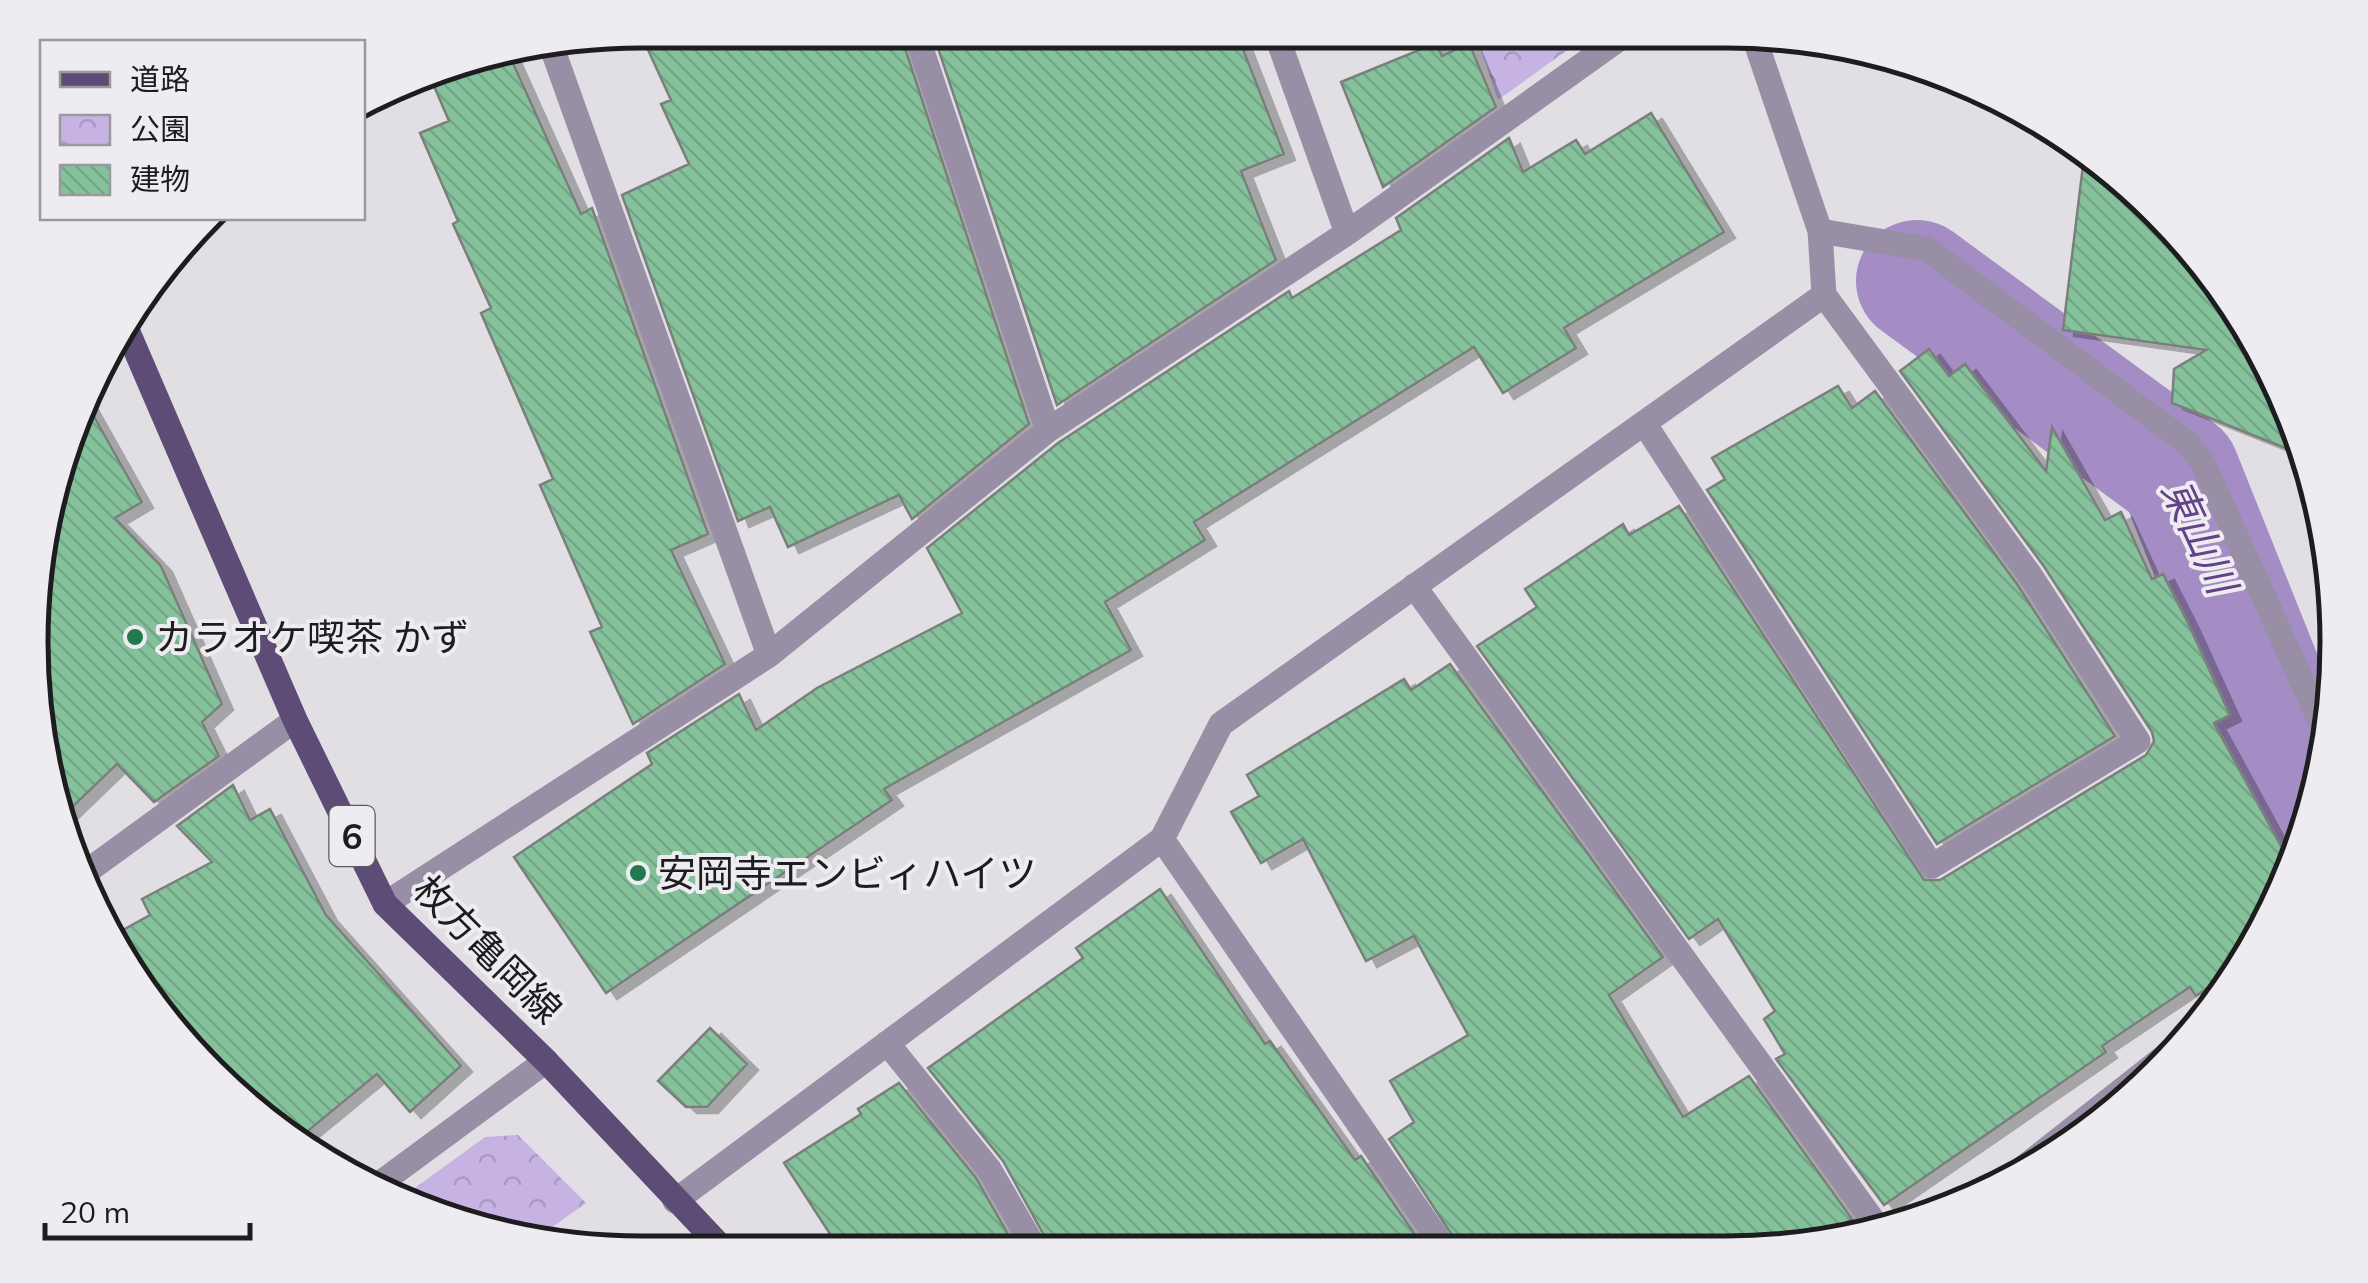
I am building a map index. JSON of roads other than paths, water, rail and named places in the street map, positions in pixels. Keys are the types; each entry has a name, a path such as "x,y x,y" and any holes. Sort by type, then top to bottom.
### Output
{"main road":[{"name":"枚方亀岡線","path":"131,338 295,720 385,904 546,1061 710,1236"}],"street":[{"path":"921,48 1048,430"},
{"path":"1282,48 1347,233"},
{"path":"385,904 769,654 1048,430 1347,233 1606,48"},
{"path":"1644,424 1932,866 2138,740 2030,575 1824,295 1820,231 1758,49"},
{"path":"554,55 769,654"},
{"path":"1820,231 1927,249 2190,444 2202,462 2315,715"},
{"path":"675,1201 1162,839 1221,724 1824,295"},
{"path":"1414,586 1871,1217"},
{"path":"92,867 295,720"},
{"path":"1162,839 1437,1236"},
{"path":"887,1043 989,1169 1028,1236"},
{"path":"387,1178 546,1061"}],"waterway":[{"name":"東山川","path":"1917,281 2179,473 2276,715 2271,810 2287,837"}],"place":[{"name":"カラオケ喫茶 かず","path":"135,637"},
{"name":"安岡寺エンビィハイツ","path":"638,873"}]}
